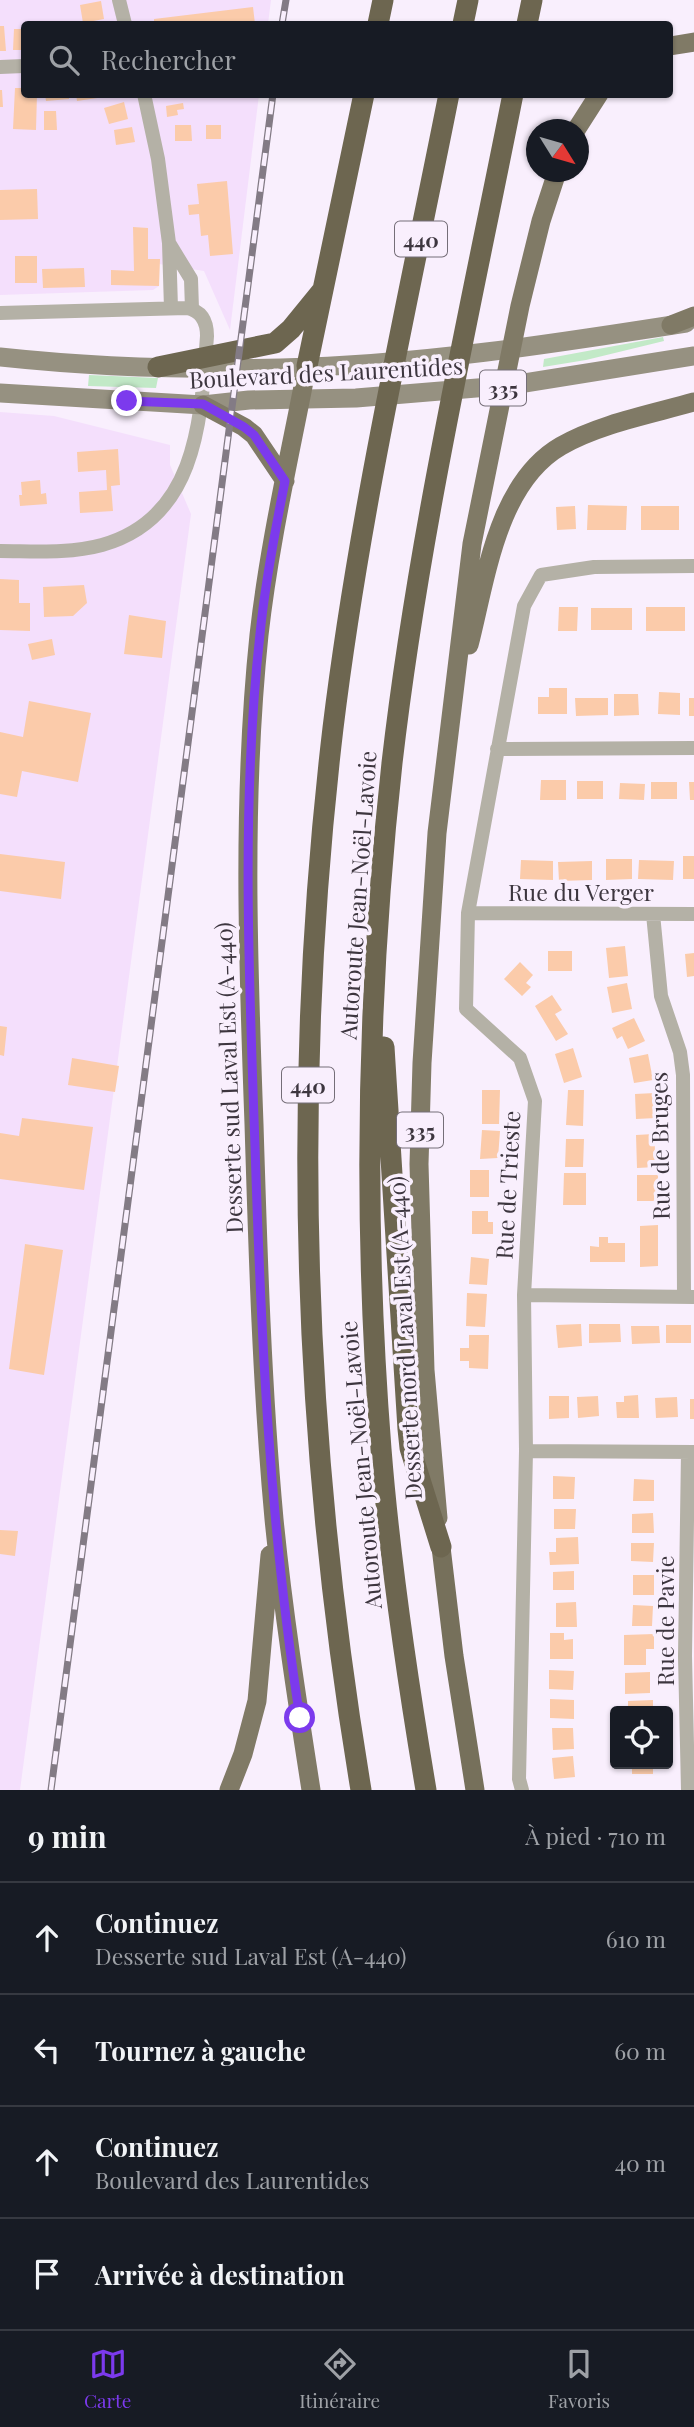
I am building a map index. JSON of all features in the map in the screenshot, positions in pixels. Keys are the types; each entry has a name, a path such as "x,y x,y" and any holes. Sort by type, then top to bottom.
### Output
{"highway":[{"path":"379,21 383,0"},
{"path":"464,21 468,0"},
{"path":"528,21 532,0"},
{"path":"307,366 363,98"},
{"name":"Autoroute Jean-Noël-Lavoie","path":"361,1790 336,1626 316,1424 307,1202 311,993 327,779 352,596 371,486 448,98"},
{"name":"Autoroute Jean-Noël-Lavoie","path":"426,1790 394,1571 383,1477 377,1382 370,1156 377,933 393,761 414,611 512,98"},
{"path":"158,367 268,346 288,332 323,289"},
{"path":"377,933 408,1429 410,1448 440,1547"},
{"name":"Desserte nord Laval Est (A-440)","path":"440,1547 475,1790"}],"main road":[{"path":"673,46 694,42"},
{"path":"583,119 596,98"},
{"name":"335","path":"451,714 467,572 484,480 532,258 554,182"},
{"path":"671,325 694,316"},
{"name":"Boulevard des Laurentides","path":"0,357 158,367 240,369 307,366 449,356 547,345 694,321"},
{"name":"Boulevard des Laurentides","path":"0,393 203,404 438,393 540,381 694,356"},
{"name":"Desserte sud Laval Est (A-440)","path":"307,366 260,631 252,717 248,827 249,993 259,1261 274,1516 311,1790"},
{"path":"451,714 494,548 511,500 525,479 541,461 569,442 694,402"},
{"path":"203,404 254,435 285,481"},
{"name":"Desserte nord Laval Est (A-440)","path":"440,1547 425,1370 419,1151 432,891 451,714"},
{"path":"229,1790 249,1737 260,1686 262,1634 274,1516"}],"street":[{"path":"119,0 124,21"},
{"path":"0,67 21,66"},
{"path":"145,98 158,159 170,243 171,308"},
{"path":"170,243 191,278 192,309"},
{"path":"0,313 192,309 203,318 207,333 197,427 186,472 166,503 136,530 100,545 62,550 0,551"},
{"name":"Rue de Trieste","path":"522,1790 519,1779 526,1451 524,1295 535,1101 520,1058 466,1009 468,913 524,607 541,575 594,567 694,566"},
{"path":"497,749 694,748"},
{"name":"Rue du Verger","path":"468,913 694,914"},
{"name":"Rue de Bruges","path":"653,914 661,996 689,1075 689,1297"},
{"path":"524,1295 689,1297"},
{"path":"526,1451 691,1452"},
{"name":"Rue de Pavie","path":"688,1790 691,1452"}],"shaded area":[{"path":"0,0 271,0 268,21 21,21 21,98 259,98 230,330 204,271 159,264 159,286 153,290 0,295"},
{"path":"0,412 54,416 170,445 170,465 191,514 20,1790 0,1790"}],"green space":[{"path":"663,337 664,341 586,360 543,367 544,359"},
{"path":"89,375 158,378 156,388 88,386"}],"building":[{"path":"101,1 104,19 83,21 80,5"},
{"path":"253,7 255,21 154,21"},
{"path":"0,26 4,26 6,51 0,51"},
{"path":"14,29 21,29 21,50 13,50"},
{"path":"15,88 21,88 21,98 37,98 36,130 13,129"},
{"path":"2,90 3,107 0,107"},
{"path":"46,98 69,98 69,99 46,101"},
{"path":"77,98 97,98 77,101"},
{"path":"124,102 128,119 109,124 104,108"},
{"path":"183,103 184,109 177,110 178,115 167,117 166,106"},
{"path":"44,111 56,111 57,130 44,130"},
{"path":"175,125 191,125 192,141 175,141"},
{"path":"206,125 221,125 221,139 206,139"},
{"path":"132,127 135,142 116,145 114,130"},
{"path":"227,181 233,254 210,256 208,235 201,236 199,214 189,215 188,205 199,204 197,184"},
{"path":"37,189 38,219 0,220 0,190"},
{"path":"133,227 148,228 148,259 160,259 159,286 111,285 111,270 134,271"},
{"path":"15,256 37,256 37,283 15,283"},
{"path":"84,268 85,287 43,288 42,269"},
{"path":"118,449 120,485 111,486 113,511 80,513 79,492 107,490 106,470 78,472 77,452"},
{"path":"40,480 41,494 46,493 47,504 20,506 21,482"},
{"path":"588,505 627,506 626,530 587,530"},
{"path":"575,506 576,529 557,530 556,507"},
{"path":"641,506 679,506 679,530 641,530"},
{"path":"0,579 19,580 19,603 30,603 30,631 0,630"},
{"path":"84,585 87,603 73,616 44,617 43,587"},
{"path":"559,607 578,607 577,631 558,631"},
{"path":"646,607 685,607 685,631 646,631"},
{"path":"591,608 632,608 632,630 591,630"},
{"path":"129,615 166,621 162,658 124,654"},
{"path":"52,639 55,655 32,660 28,644"},
{"path":"549,688 567,688 567,714 538,714 538,697 549,697"},
{"path":"659,692 680,693 680,715 658,714"},
{"path":"614,694 638,694 639,715 614,716"},
{"path":"575,698 608,698 608,715 576,716"},
{"path":"689,698 694,698 694,716 689,716"},
{"path":"29,701 91,713 78,782 22,771 17,797 0,794 0,732 23,737"},
{"path":"541,780 566,780 566,800 540,800"},
{"path":"577,781 603,781 603,799 577,799"},
{"path":"651,782 677,782 677,799 651,799"},
{"path":"689,782 694,782 694,800 690,800"},
{"path":"620,783 645,784 644,800 619,799"},
{"path":"0,854 65,862 61,899 0,891"},
{"path":"683,856 694,856 694,879 683,879"},
{"path":"606,859 632,859 632,879 606,880"},
{"path":"521,860 553,861 553,880 520,879"},
{"path":"639,860 674,861 673,880 638,879"},
{"path":"592,861 592,880 559,881 558,862"},
{"path":"625,946 628,976 609,978 606,948"},
{"path":"548,951 572,951 572,971 548,971"},
{"path":"694,953 694,976 687,977 685,954"},
{"path":"520,962 533,975 526,983 531,987 522,996 504,979"},
{"path":"627,983 632,1009 612,1013 607,987"},
{"path":"552,995 562,1010 555,1014 568,1034 556,1041 535,1006"},
{"path":"634,1018 645,1041 628,1049 622,1036 617,1039 612,1028"},
{"path":"0,1026 7,1027 4,1056 0,1055"},
{"path":"573,1048 582,1077 564,1083 555,1054"},
{"path":"648,1054 653,1080 634,1083 629,1058"},
{"path":"72,1058 119,1066 115,1092 68,1085"},
{"path":"482,1090 500,1090 499,1124 482,1124"},
{"path":"568,1090 584,1090 583,1126 566,1125"},
{"path":"655,1093 656,1118 636,1119 635,1094"},
{"path":"22,1118 93,1127 84,1190 0,1179 0,1133 19,1136"},
{"path":"482,1130 500,1131 498,1158 480,1159"},
{"path":"654,1134 656,1167 637,1168 636,1135"},
{"path":"566,1139 584,1139 583,1167 565,1167"},
{"path":"470,1170 489,1170 489,1197 470,1197"},
{"path":"564,1173 586,1173 586,1205 563,1205"},
{"path":"637,1175 658,1175 658,1201 637,1201"},
{"path":"472,1211 488,1211 488,1222 493,1222 493,1234 472,1234"},
{"path":"658,1225 658,1266 640,1267 640,1226"},
{"path":"599,1237 608,1237 608,1243 625,1243 625,1262 590,1262 590,1246 599,1247"},
{"path":"25,1244 63,1250 44,1375 9,1369"},
{"path":"471,1257 489,1259 487,1285 469,1284"},
{"path":"467,1293 487,1294 485,1327 466,1326"},
{"path":"581,1324 582,1346 558,1348 556,1325"},
{"path":"589,1324 620,1324 621,1342 589,1343"},
{"path":"666,1325 691,1325 691,1343 666,1343"},
{"path":"631,1326 659,1326 660,1343 632,1344"},
{"path":"469,1335 489,1335 488,1369 469,1368 469,1361 460,1361 460,1348 469,1348"},
{"path":"638,1395 639,1418 617,1418 616,1402 624,1402 624,1396"},
{"path":"549,1396 569,1396 569,1418 549,1419"},
{"path":"598,1396 599,1416 578,1418 577,1397"},
{"path":"677,1397 678,1417 656,1418 655,1398"},
{"path":"690,1399 694,1399 694,1419 690,1419"},
{"path":"553,1476 575,1477 574,1499 553,1499"},
{"path":"634,1479 654,1480 654,1501 633,1501"},
{"path":"554,1509 576,1509 575,1529 554,1529"},
{"path":"653,1513 654,1533 632,1533 632,1514"},
{"path":"0,1530 18,1531 15,1556 0,1554"},
{"path":"578,1537 579,1564 550,1565 549,1552 556,1552 556,1538"},
{"path":"631,1543 654,1543 653,1562 631,1561"},
{"path":"574,1571 574,1590 553,1590 553,1572"},
{"path":"633,1575 654,1575 654,1595 633,1595"},
{"path":"576,1602 577,1627 556,1627 556,1603"},
{"path":"633,1605 653,1606 652,1626 632,1626"},
{"path":"550,1633 564,1633 564,1640 573,1639 573,1659 550,1659"},
{"path":"654,1634 654,1649 646,1649 646,1665 624,1665 624,1635"},
{"path":"549,1670 574,1671 573,1690 549,1689"},
{"path":"650,1672 650,1693 625,1694 625,1673"},
{"path":"550,1699 574,1700 574,1719 550,1718"},
{"path":"653,1700 653,1706 628,1706 628,1701"},
{"path":"552,1728 573,1728 574,1749 553,1750"},
{"path":"573,1756 575,1777 554,1779 552,1758"},
{"path":"632,1769 653,1769 653,1774 632,1774"}],"railway":[{"path":"282,21 286,0"},
{"path":"51,1790 272,98"}],"route":[{"path":"127,401 203,404 254,435 285,481 260,631 252,717 247,913 263,1353 279,1568 300,1718"}]}
